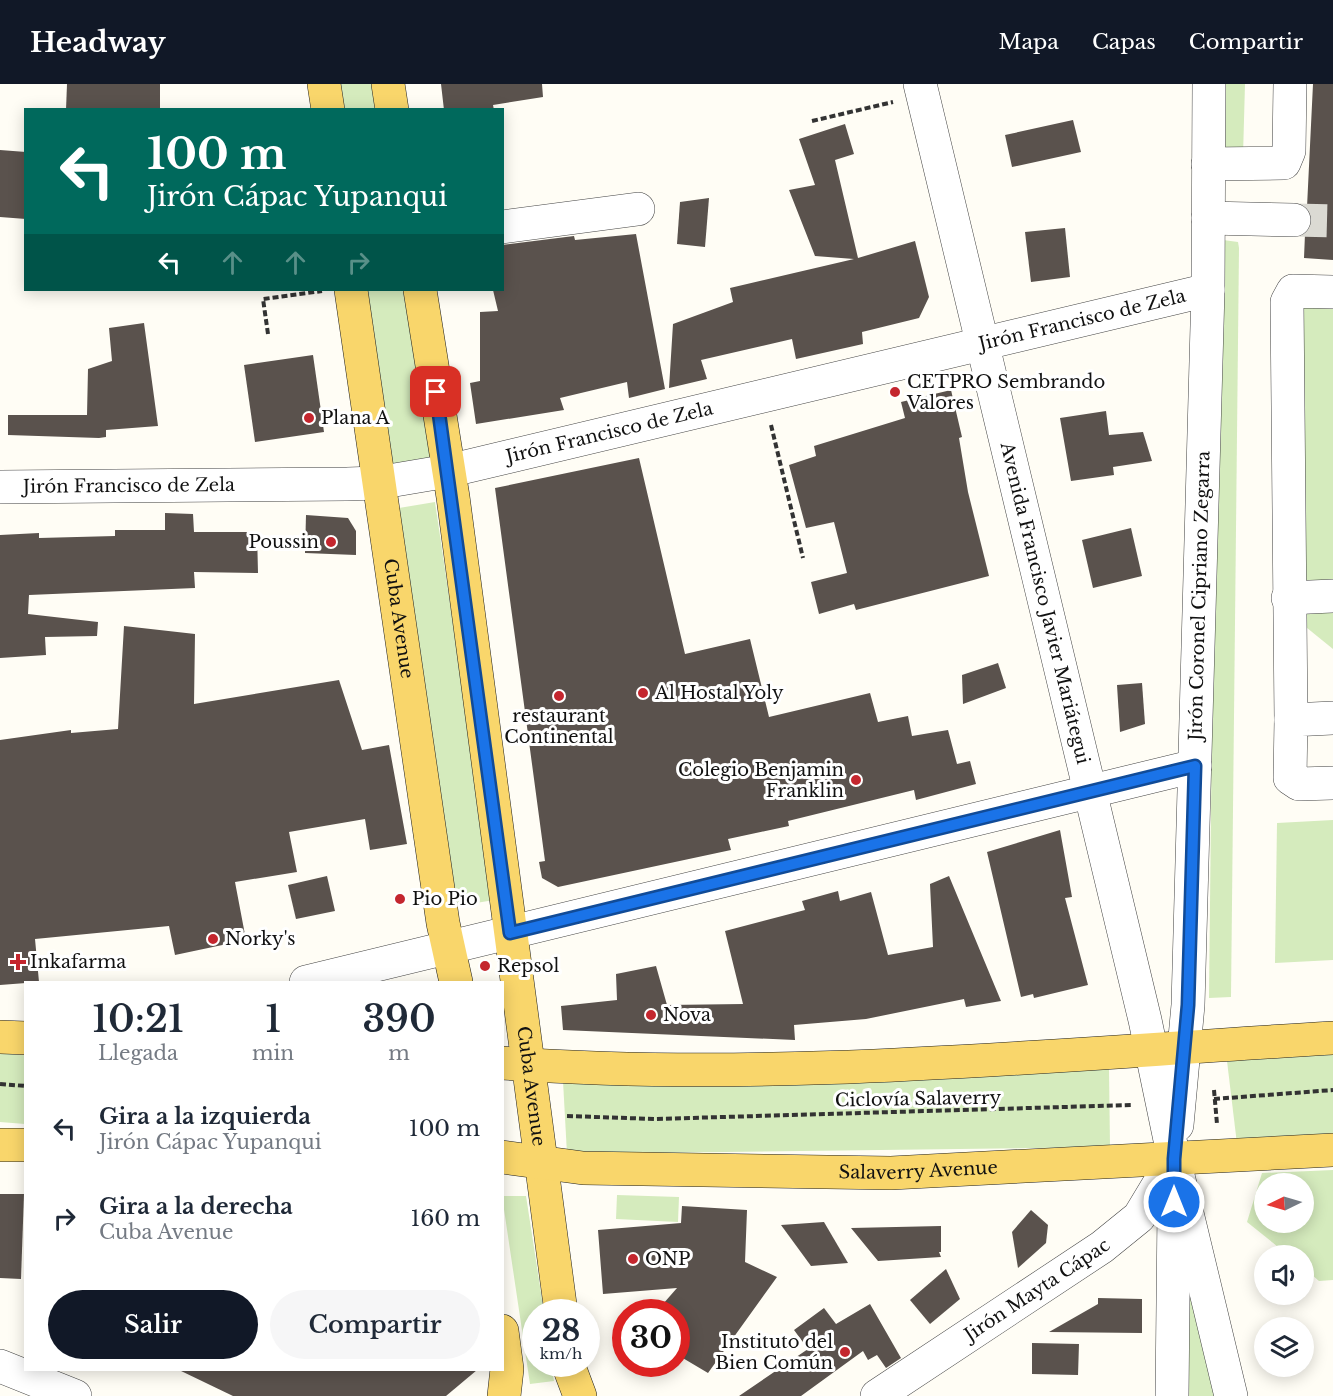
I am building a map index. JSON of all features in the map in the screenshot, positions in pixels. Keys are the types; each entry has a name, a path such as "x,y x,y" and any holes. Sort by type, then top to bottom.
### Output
{"main road":[{"path":"324,84 328,108"},
{"path":"388,84 392,108"},
{"name":"Cuba Avenue","path":"351,291 377,483 451,938 456,981"},
{"name":"Cuba Avenue","path":"420,291 448,471 504,926 514,1064 533,1116 559,1299"},
{"path":"0,1037 24,1038"},
{"path":"514,1064 662,1068 843,1068 1333,1038"},
{"path":"0,1145 24,1145"},
{"name":"Salaverry Avenue","path":"504,1157 583,1168 891,1173 1333,1150"},
{"path":"504,1346 507,1369 504,1396"},
{"path":"573,1377 580,1396"}],"street":[{"name":"Jirón Coronel Cipriano Zegarra","path":"1170,1102 1184,1048 1188,1005 1208,290 1209,84"},
{"path":"1208,164 1284,163 1289,151 1290,84"},
{"name":"Avenida Francisco Javier Mariátegui","path":"921,89 1151,1050 1170,1102 1174,1159"},
{"path":"504,227 638,209"},
{"path":"1208,218 1294,220"},
{"name":"Jirón Francisco de Zela","path":"0,487 377,483 448,471 1208,290"},
{"path":"1333,292 1293,291 1287,302 1290,778 1299,784 1333,783"},
{"path":"1288,598 1333,596"},
{"path":"1291,720 1333,718"},
{"path":"309,981 451,938 1195,766"},
{"path":"451,938 470,981"},
{"path":"1172,1396 1174,1159"},
{"path":"1174,1159 1231,1396"},
{"name":"Jirón Mayta Cápac","path":"877,1396 1102,1247 1139,1217 1174,1159"},
{"path":"0,1366 75,1396"}],"path":[{"path":"812,121 921,89"},
{"path":"268,334 263,299 322,291"},
{"path":"764,396 803,558"},
{"path":"0,1084 24,1086"},
{"name":"Ciclovía Salaverry","path":"533,1116 655,1119 1031,1110 1333,1090"}],"green space":[{"path":"336,84 379,84 383,108 339,108"},
{"path":"1224,84 1245,84 1243,156 1224,157"},
{"path":"1223,240 1238,242 1239,248 1231,997 1209,998 1217,248"},
{"path":"1303,289 1333,291 1333,649 1296,619"},
{"path":"363,291 411,291 436,454 429,464 399,467 386,461"},
{"path":"435,502 494,900 452,907 393,509"},
{"path":"1333,820 1333,960 1275,963 1277,823"},
{"path":"0,1053 24,1055 24,1124 0,1122"},
{"path":"1333,1054 1333,1137 1237,1144 1227,1061"},
{"path":"1109,1069 1110,1147 567,1154 563,1081"},
{"path":"1333,1170 1333,1280 1319,1281 1314,1277 1314,1245 1276,1245 1261,1233 1314,1233 1314,1173 1262,1173"},
{"path":"617,1195 679,1197 678,1222 616,1219"},
{"path":"504,1196 526,1196 542,1299 522,1299 522,1330"},
{"path":"1254,1199 1254,1228 1247,1222"},
{"path":"1191,1298 1216,1396 1183,1396 1182,1302"},
{"path":"529,1377 553,1377 554,1381 530,1384"}],"building":[{"path":"67,84 160,84 160,108 66,108"},
{"path":"441,84 542,84 543,97 493,105 494,108 444,108"},
{"path":"1313,84 1333,84 1333,260 1304,258 1305,234 1313,221 1307,207"},
{"path":"1073,120 1081,152 1012,167 1005,135"},
{"path":"845,124 854,154 835,160 858,258 915,241 929,297 919,318 862,332 863,344 796,359 792,339 701,360 707,379 669,388 673,324 733,302 730,288 854,259 815,256 789,190 815,185 799,139"},
{"path":"0,150 24,152 24,219 0,217"},
{"path":"709,198 705,247 677,244 680,202"},
{"path":"1065,228 1070,277 1031,282 1025,232"},
{"path":"636,234 665,389 629,398 627,382 560,398 564,410 476,424 470,383 480,381 480,312 498,311 493,291 504,291 504,245 574,236 575,240"},
{"path":"144,323 158,426 106,430 106,437 99,438 8,435 8,415 87,415 88,369 112,361 109,328"},
{"path":"313,355 324,432 255,442 244,365"},
{"path":"951,390 962,437 959,438 968,492 989,576 856,610 854,604 819,614 811,582 847,573 834,522 806,528 789,465 816,456 814,446 905,418 901,402"},
{"path":"1106,411 1109,435 1143,432 1152,461 1113,467 1114,475 1071,481 1060,418"},
{"path":"639,458 685,654 750,639 769,717 870,693 878,722 908,716 912,736 948,730 957,764 970,761 976,784 916,800 914,790 788,821 789,826 728,839 731,850 558,887 542,878 539,862 545,861 495,488"},
{"path":"165,513 193,514 194,532 257,532 258,573 194,572 195,588 29,595 28,614 98,622 97,636 45,637 46,655 0,658 0,535 39,533 39,538 115,536 115,530 165,530"},
{"name":"Poussin","path":"306,515 348,518 356,531 356,555 305,553"},
{"path":"1131,528 1142,576 1093,588 1082,540"},
{"path":"124,626 195,634 194,704 339,680 362,750 389,745 407,844 370,850 365,819 289,832 297,872 235,882 246,940 175,955 169,926 35,939 39,981 0,985 0,740 71,730 71,733 118,729"},
{"path":"998,663 1006,688 963,704 962,675"},
{"path":"1142,683 1145,724 1120,732 1117,685"},
{"path":"1060,830 1072,897 1065,898 1088,985 1034,998 1033,994 1021,997 987,852"},
{"path":"327,876 335,911 296,919 288,885"},
{"path":"949,876 1001,1001 966,1007 964,999 866,1019 794,1025 795,1040 563,1030 561,1006 617,1000 616,974 656,966 667,1005 743,1004 725,931 805,910 802,901 838,891 840,901 871,892 888,955 933,947 930,884"},
{"path":"0,1194 24,1194 21,1279 0,1278"},
{"path":"682,1206 747,1210 745,1262 777,1277 708,1373 690,1362 690,1299 667,1299 677,1288 603,1294 598,1230 681,1223"},
{"path":"1031,1210 1048,1225 1046,1243 1018,1268 1012,1232"},
{"path":"824,1222 848,1263 811,1266 781,1225"},
{"path":"941,1226 941,1252 939,1252 941,1257 878,1261 851,1228"},
{"path":"946,1269 960,1299 930,1324 910,1300"},
{"path":"1098,1298 1142,1299 1142,1333 1049,1332 1098,1304"},
{"path":"870,1304 901,1358 886,1368 877,1355 868,1360 863,1351 801,1396 739,1396 808,1349 794,1330 824,1308 836,1324"},
{"path":"1032,1343 1079,1344 1078,1375 1032,1374"},
{"path":"181,1371 476,1371 446,1396 233,1396"}],"tunnel":[{"path":"1294,220 1333,221"}],"place":[{"name":"CETPRO Sembrando Valores","path":"895,392"},
{"name":"Plana A","path":"309,418"},
{"name":"Poussin","path":"331,542"},
{"name":"Al Hostal Yoly","path":"643,693"},
{"name":"restaurant Continental","path":"559,696"},
{"name":"Colegio Benjamin Franklin","path":"856,780"},
{"name":"Pio Pio","path":"400,899"},
{"name":"Norky's","path":"213,939"},
{"name":"Inkafarma","path":"18,962"},
{"name":"Repsol","path":"485,966"},
{"name":"Nova","path":"651,1015"},
{"name":"ONP","path":"633,1259"},
{"name":"Instituto del Bien Común","path":"845,1352"}],"route":[{"path":"436,392 453,497 510,933 1195,766 1188,1005 1174,1159 1174,1202"}]}
